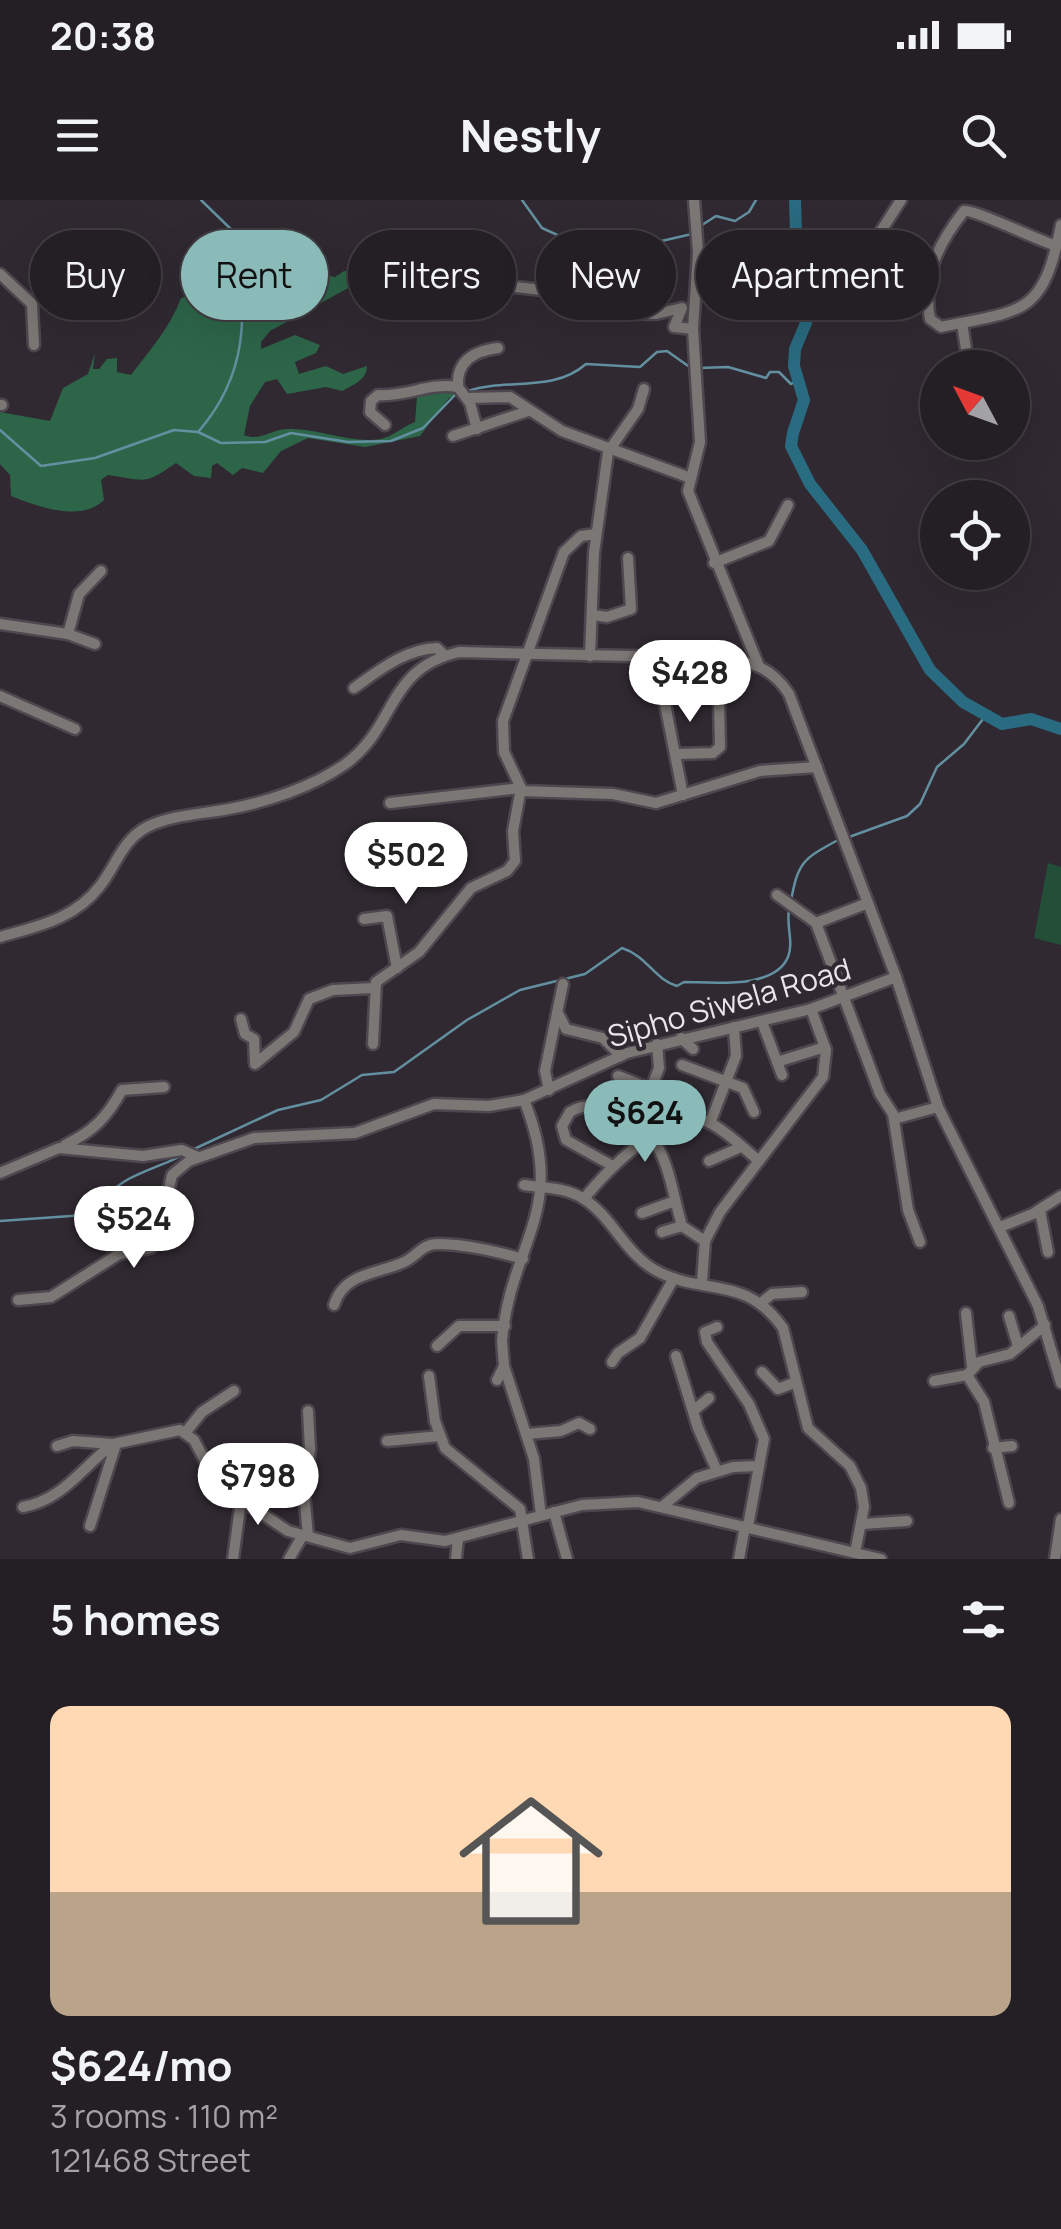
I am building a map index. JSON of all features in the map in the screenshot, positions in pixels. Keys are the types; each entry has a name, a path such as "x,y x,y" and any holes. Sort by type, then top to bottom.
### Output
{"street":[{"path":"694,200 693,329 700,442 688,478 692,505 758,665"},
{"path":"882,230 901,200"},
{"path":"1057,246 1006,228 978,210 962,213 930,266 926,292 932,322 942,327 1026,305 1041,291 1057,246 1061,225"},
{"path":"0,274 32,304 34,345"},
{"path":"516,287 566,296 580,294 622,313 656,314 682,308 674,327 693,329"},
{"path":"962,323 966,350"},
{"path":"476,429 462,392 464,362 498,348"},
{"path":"385,425 370,412 371,402 378,395 400,397 437,384 462,392 510,397 562,431 610,445 688,478"},
{"path":"590,656 596,534 610,445 638,409 644,389"},
{"path":"453,436 528,411"},
{"path":"714,563 769,541 788,504"},
{"path":"374,1044 374,988 378,980 426,946 471,888 512,867 521,790 508,764 502,734 525,654 566,549 581,536 596,534"},
{"path":"593,615 607,617 631,609 628,558"},
{"path":"68,634 79,594 101,570"},
{"path":"0,624 68,634 95,644"},
{"path":"354,688 379,667 428,648 437,648 444,655"},
{"path":"0,937 76,910 102,884 131,839 149,827 254,803 338,769 374,734 417,668 444,655 460,652 662,656 718,658 758,665 777,677 790,694 896,977 938,1107 1045,1325 1061,1383"},
{"path":"662,656 664,699 684,795"},
{"path":"677,754 713,753 720,747 718,658"},
{"path":"0,696 76,729"},
{"path":"390,803 521,790 614,794 645,803 760,771 816,767"},
{"path":"778,895 816,924 880,1094 894,1119 908,1210 920,1242"},
{"path":"816,924 868,903"},
{"path":"364,919 387,916 397,968"},
{"name":"Sipho Siwela Road","path":"0,1173 60,1148 144,1156 192,1154 254,1138 367,1130 444,1102 489,1106 524,1100 657,1044 811,1009 896,977"},
{"path":"549,1090 545,1071 560,1014 563,984"},
{"path":"241,1018 246,1034 254,1039 256,1064 294,1032 309,999 339,989 374,988"},
{"path":"702,1282 706,1241 720,1212 760,1161 779,1145 824,1076 825,1047 811,1009"},
{"path":"560,1014 566,1029 609,1034 621,1056"},
{"path":"762,1022 782,1076"},
{"path":"710,1123 737,1042 734,1027"},
{"path":"682,1038 693,1049"},
{"path":"639,1120 661,1058 657,1044"},
{"path":"777,1062 825,1047"},
{"path":"682,1066 745,1091 754,1112"},
{"path":"618,1076 681,1109 694,1121"},
{"path":"60,1148 101,1123 122,1090 164,1087"},
{"path":"524,1100 538,1134 543,1186 505,1326 504,1366 527,1434 541,1515"},
{"path":"611,1165 573,1146 562,1133 570,1112 592,1105 639,1120 652,1137 682,1226 706,1241"},
{"path":"894,1119 938,1107"},
{"path":"584,1200 611,1165 652,1137 694,1121 710,1123 760,1161"},
{"path":"710,1161 741,1148"},
{"path":"18,1300 52,1297 119,1254 151,1248 158,1238 168,1180 192,1154"},
{"path":"524,1185 543,1186 584,1200 645,1263 674,1278 745,1292 761,1303 783,1328 808,1428 850,1466 859,1481 862,1524 856,1553"},
{"path":"1000,1228 1061,1196"},
{"path":"642,1213 675,1201"},
{"path":"1037,1211 1044,1219 1048,1252"},
{"path":"662,1232 682,1226"},
{"path":"334,1305 338,1294 364,1273 404,1262 428,1245 476,1248 523,1260"},
{"path":"612,1362 618,1352 640,1338 674,1278"},
{"path":"761,1303 772,1294 802,1292"},
{"path":"966,1313 969,1371 984,1402 1009,1503"},
{"path":"1009,1316 1018,1346"},
{"path":"934,1382 1010,1354 1045,1325"},
{"path":"438,1346 459,1326 505,1326"},
{"path":"717,1327 704,1334 764,1439 740,1559"},
{"path":"676,1356 717,1472"},
{"path":"497,1380 504,1366"},
{"path":"762,1372 778,1389 796,1382"},
{"path":"429,1376 440,1436 454,1457 516,1504 528,1559"},
{"path":"185,1433 202,1412 234,1392"},
{"path":"693,1411 709,1398"},
{"path":"290,1559 305,1535 308,1411"},
{"path":"527,1434 580,1423 590,1429"},
{"path":"22,1506 53,1499 85,1465 115,1444 171,1428 194,1440 210,1470 240,1500 288,1531 350,1548 401,1535 445,1541 598,1502 663,1506 882,1559"},
{"path":"387,1441 440,1436"},
{"path":"57,1446 72,1440 115,1444"},
{"path":"90,1526 115,1444"},
{"path":"993,1448 1012,1446"},
{"path":"663,1506 683,1493 689,1482 717,1472 760,1466"},
{"path":"232,1559 240,1500"},
{"path":"554,1512 567,1559"},
{"path":"1055,1559 1061,1518"},
{"path":"862,1524 907,1520"},
{"path":"456,1559 458,1538"}],"green space":[{"path":"348,271 348,288 328,299 328,276"},
{"path":"181,298 181,320 290,320 270,331 261,342 261,349 295,335 320,345 316,353 295,362 299,374 326,366 343,374 367,366 359,382 342,391 326,387 287,394 277,379 265,382 250,406 244,435 255,437 288,429 381,439 415,422 417,397 456,390 457,395 449,398 420,436 365,447 308,438 281,451 263,473 242,468 233,475 217,463 212,466 211,478 194,476 176,463 145,480 108,475 101,480 104,500 83,510 58,510 11,496 10,475 0,464 0,412 50,421 63,388 88,374 95,353 93,369 99,369 107,359 117,358 117,372 131,375"},
{"path":"1048,863 1061,867 1061,945 1034,938"}],"waterway":[{"path":"199,431 228,385 241,339 242,315 238,236 201,200"},
{"path":"522,200 542,228 619,263 630,262 644,245 692,234"},
{"path":"702,225 716,216 735,221 749,212 756,200"},
{"path":"795,200 798,296 806,323 795,349 794,366 804,400 791,446 810,484 862,550 930,670 963,702 1002,724 1031,719 1061,729"},
{"path":"468,391 559,379 586,364 640,367 657,352 667,351 691,368"},
{"path":"699,368 728,367 766,378 770,372 779,372 791,384 798,380"},
{"path":"0,430 41,466 95,458 174,430 198,432 221,443 265,442 291,433 348,442 391,441 423,428 456,394"},
{"path":"849,837 907,816 920,804 937,767 964,744 986,715"},
{"path":"791,901 804,863 838,840"},
{"path":"192,1150 278,1110 321,1100 362,1075 394,1072 467,1020 520,990 585,974 622,948 677,986 684,982 741,982 770,975 788,957 789,910"},
{"path":"0,1221 85,1215 102,1206 107,1196 124,1182 181,1156"}]}
